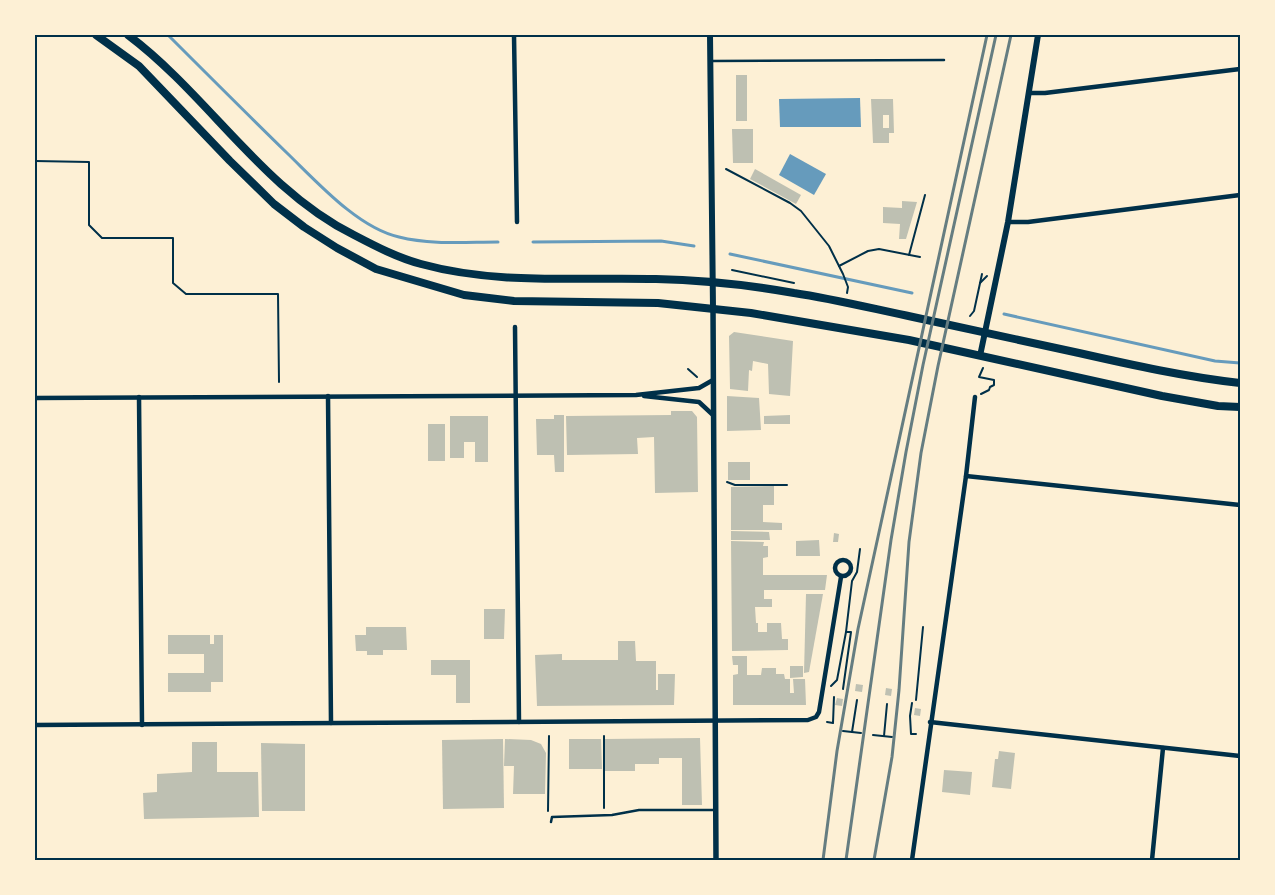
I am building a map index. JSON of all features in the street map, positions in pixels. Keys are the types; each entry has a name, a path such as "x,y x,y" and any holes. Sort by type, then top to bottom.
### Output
{"highway":[{"path":"96,35 139,66 274,204 329,243 376,269 464,295 514,301 658,303 751,313 890,336 1162,396 1218,406 1240,407"},
{"path":"128,35 144,46 173,74 286,190 316,213 350,234 418,263 476,276 658,279 713,282 795,293 1114,361 1209,380 1240,383"}],"main road":[{"path":"710,35 713,308"},
{"path":"980,356 1008,222 1038,35"}],"street":[{"path":"514,35 517,222"},
{"path":"1029,93 1046,93 1240,69"},
{"path":"1008,222 1028,222 1240,195"},
{"path":"713,308 716,860"},
{"path":"515,327 519,722"},
{"path":"35,398 636,394 699,388 713,380"},
{"path":"636,394 699,402 714,416"},
{"path":"328,396 331,724"},
{"path":"139,397 142,725"},
{"path":"912,860 966,476 975,397"},
{"path":"966,476 1240,505"},
{"path":"35,725 808,720 816,717 819,712 841,577"},
{"path":"930,722 1240,756"},
{"path":"1152,860 1163,748"}],"lane":[{"path":"710,60 944,60"},
{"path":"551,822 552,817 604,816 639,810 716,810"}],"path":[{"path":"35,161 89,162 89,225 102,238 173,238 173,283 186,294 278,294 279,382"},
{"path":"726,169 802,211 829,246 843,274 848,287 848,293"},
{"path":"909,255 925,195"},
{"path":"839,266 868,251 879,249 920,257"},
{"path":"732,270 800,284"},
{"path":"970,316 974,311 982,274"},
{"path":"975,397 989,390 994,385 994,380 979,377 982,368"},
{"path":"688,369 697,377"},
{"path":"727,482 735,485 787,485"},
{"path":"830,693 831,686 837,680 846,632 852,581 857,572 860,549"},
{"path":"916,700 923,627"},
{"path":"843,689 851,632 846,632"},
{"path":"827,722 833,723 834,697"},
{"path":"852,732 857,700"},
{"path":"912,703 910,716 911,734 916,734"},
{"path":"884,736 888,704"},
{"path":"843,731 861,733"},
{"path":"873,735 892,737"},
{"path":"548,814 549,736"},
{"path":"604,736 604,816"}],"water":[{"path":"860,98 861,127 780,127 779,99"},
{"path":"790,154 826,174 814,195 779,175"}],"building":[{"path":"736,75 747,75 747,121 736,121"},
{"path":"871,99 893,99 894,133 889,133 889,143 873,143","holes":["883,115 889,115 889,128 883,128"]},
{"path":"732,129 753,129 753,163 733,163"},
{"path":"755,169 801,195 796,204 750,179"},
{"path":"902,201 917,202 906,239 899,239 900,224 883,223 883,207 902,208"},
{"path":"734,332 793,341 790,396 769,394 768,364 753,361 752,371 749,370 748,391 730,389 729,336"},
{"path":"727,396 759,398 761,430 727,431"},
{"path":"671,411 692,411 697,417 698,492 655,493 654,437 637,438 638,454 567,455 566,416 671,415"},
{"path":"554,415 564,415 564,472 555,472 554,455 537,455 536,419 554,419"},
{"path":"790,415 790,424 764,424 764,416"},
{"path":"450,416 488,416 488,462 475,462 475,442 464,442 464,458 450,458"},
{"path":"428,424 445,424 445,461 428,461"},
{"path":"728,462 750,462 750,480 728,480"},
{"path":"774,486 774,505 763,505 763,522 782,523 782,530 731,530 731,487"},
{"path":"731,531 769,532 770,540 731,540"},
{"path":"834,533 839,534 838,542 833,542"},
{"path":"819,540 820,556 796,556 796,541"},
{"path":"731,541 764,542 763,546 768,546 768,557 763,558 763,575 827,575 825,590 764,590 764,599 772,599 772,607 755,607 758,632 767,632 767,623 781,623 782,639 788,639 788,650 732,651"},
{"path":"806,594 823,594 809,672 804,673"},
{"path":"484,609 505,609 504,639 484,639"},
{"path":"366,627 406,627 407,650 383,650 383,655 367,655 367,651 356,651 355,635 366,635"},
{"path":"168,635 210,635 210,644 214,644 214,635 223,635 223,682 211,682 211,692 168,692 168,673 204,673 204,654 168,654"},
{"path":"618,641 635,641 636,661 656,661 656,690 658,690 658,674 675,674 674,705 537,706 535,655 562,654 562,660 618,660"},
{"path":"732,656 747,656 747,675 761,675 762,668 776,668 776,674 784,674 785,679 790,679 790,693 794,693 793,679 805,679 806,705 733,705 733,675 738,674 738,665 733,665"},
{"path":"431,660 470,660 470,703 456,703 456,675 431,675"},
{"path":"790,666 803,666 803,677 790,678"},
{"path":"856,684 863,685 862,692 855,691"},
{"path":"886,688 892,689 891,696 885,695"},
{"path":"837,698 843,699 842,706 835,705"},
{"path":"915,708 921,709 920,716 914,715"},
{"path":"700,738 702,805 682,805 682,758 659,758 659,764 635,764 635,771 605,771 605,739"},
{"path":"503,739 504,808 443,809 442,740"},
{"path":"505,739 531,740 541,744 546,753 545,794 513,794 514,766 504,766"},
{"path":"569,739 601,739 602,769 569,769"},
{"path":"192,742 217,742 217,772 258,772 259,817 144,819 143,793 157,792 157,774 192,772"},
{"path":"261,743 305,744 305,811 262,811"},
{"path":"999,751 1015,753 1011,789 992,787 995,759 998,759"},
{"path":"944,770 972,772 970,795 942,792"}],"waterway":[{"path":"168,35 325,190 368,224 384,232 411,240 498,242"},
{"path":"533,242 661,241 694,246"},
{"path":"730,254 912,293"},
{"path":"1004,314 1215,361 1240,363"}],"railway":[{"path":"823,860 837,751 858,629 987,35"},
{"path":"846,860 891,540 906,452 923,365 996,35"},
{"path":"874,860 892,757 899,690 909,542 921,453 938,366 1011,35"}]}
